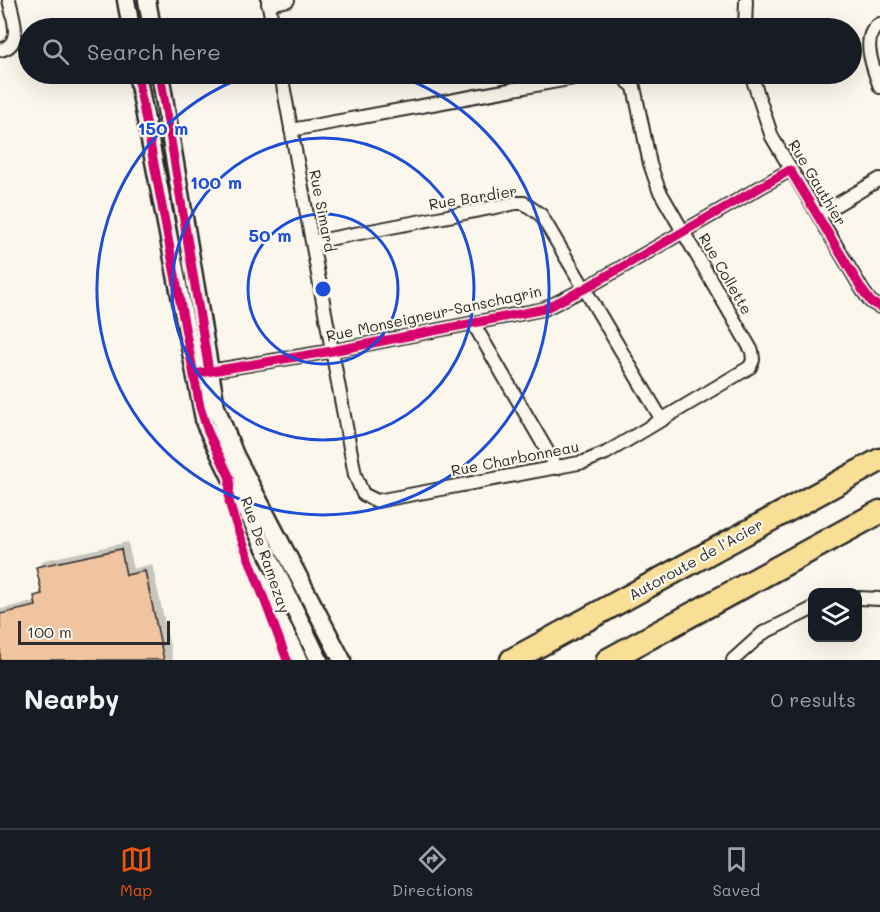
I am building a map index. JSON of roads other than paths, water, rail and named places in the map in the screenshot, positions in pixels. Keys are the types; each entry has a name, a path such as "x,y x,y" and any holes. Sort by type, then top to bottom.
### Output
{"highway":[{"name":"Autoroute de l'Acier","path":"512,660 880,460"},
{"path":"608,660 880,512"}],"street":[{"path":"0,50 8,48 15,40 16,33 9,0"},
{"path":"126,0 129,18"},
{"path":"147,0 150,18"},
{"path":"271,18 268,2 288,0"},
{"path":"746,0 746,18"},
{"path":"880,24 875,27 869,41 880,87"},
{"name":"Rue De Ramezay","path":"139,84 160,201 202,372 229,442 342,660"},
{"name":"Rue De Ramezay","path":"162,84 182,196 208,432 320,660"},
{"name":"Rue Simard","path":"283,84 355,475 363,495"},
{"path":"291,130 542,84"},
{"name":"Rue Collette","path":"631,84 634,87 650,164 660,190 752,351 753,360"},
{"name":"Rue Gauthier","path":"754,84 772,137 790,170 876,304"},
{"name":"Rue Monseigneur-Sanschagrin","path":"202,372 332,351 543,309 584,289 790,170"},
{"path":"819,215 880,179"},
{"path":"160,201 182,196"},
{"name":"Rue Bardier","path":"313,242 524,203 541,215 662,420"},
{"path":"473,323 557,468"},
{"name":"Rue Charbonneau","path":"363,495 376,501 584,462 606,453 741,374 753,360"},
{"path":"862,598 880,599"},
{"path":"741,657 763,633 808,611"}]}
